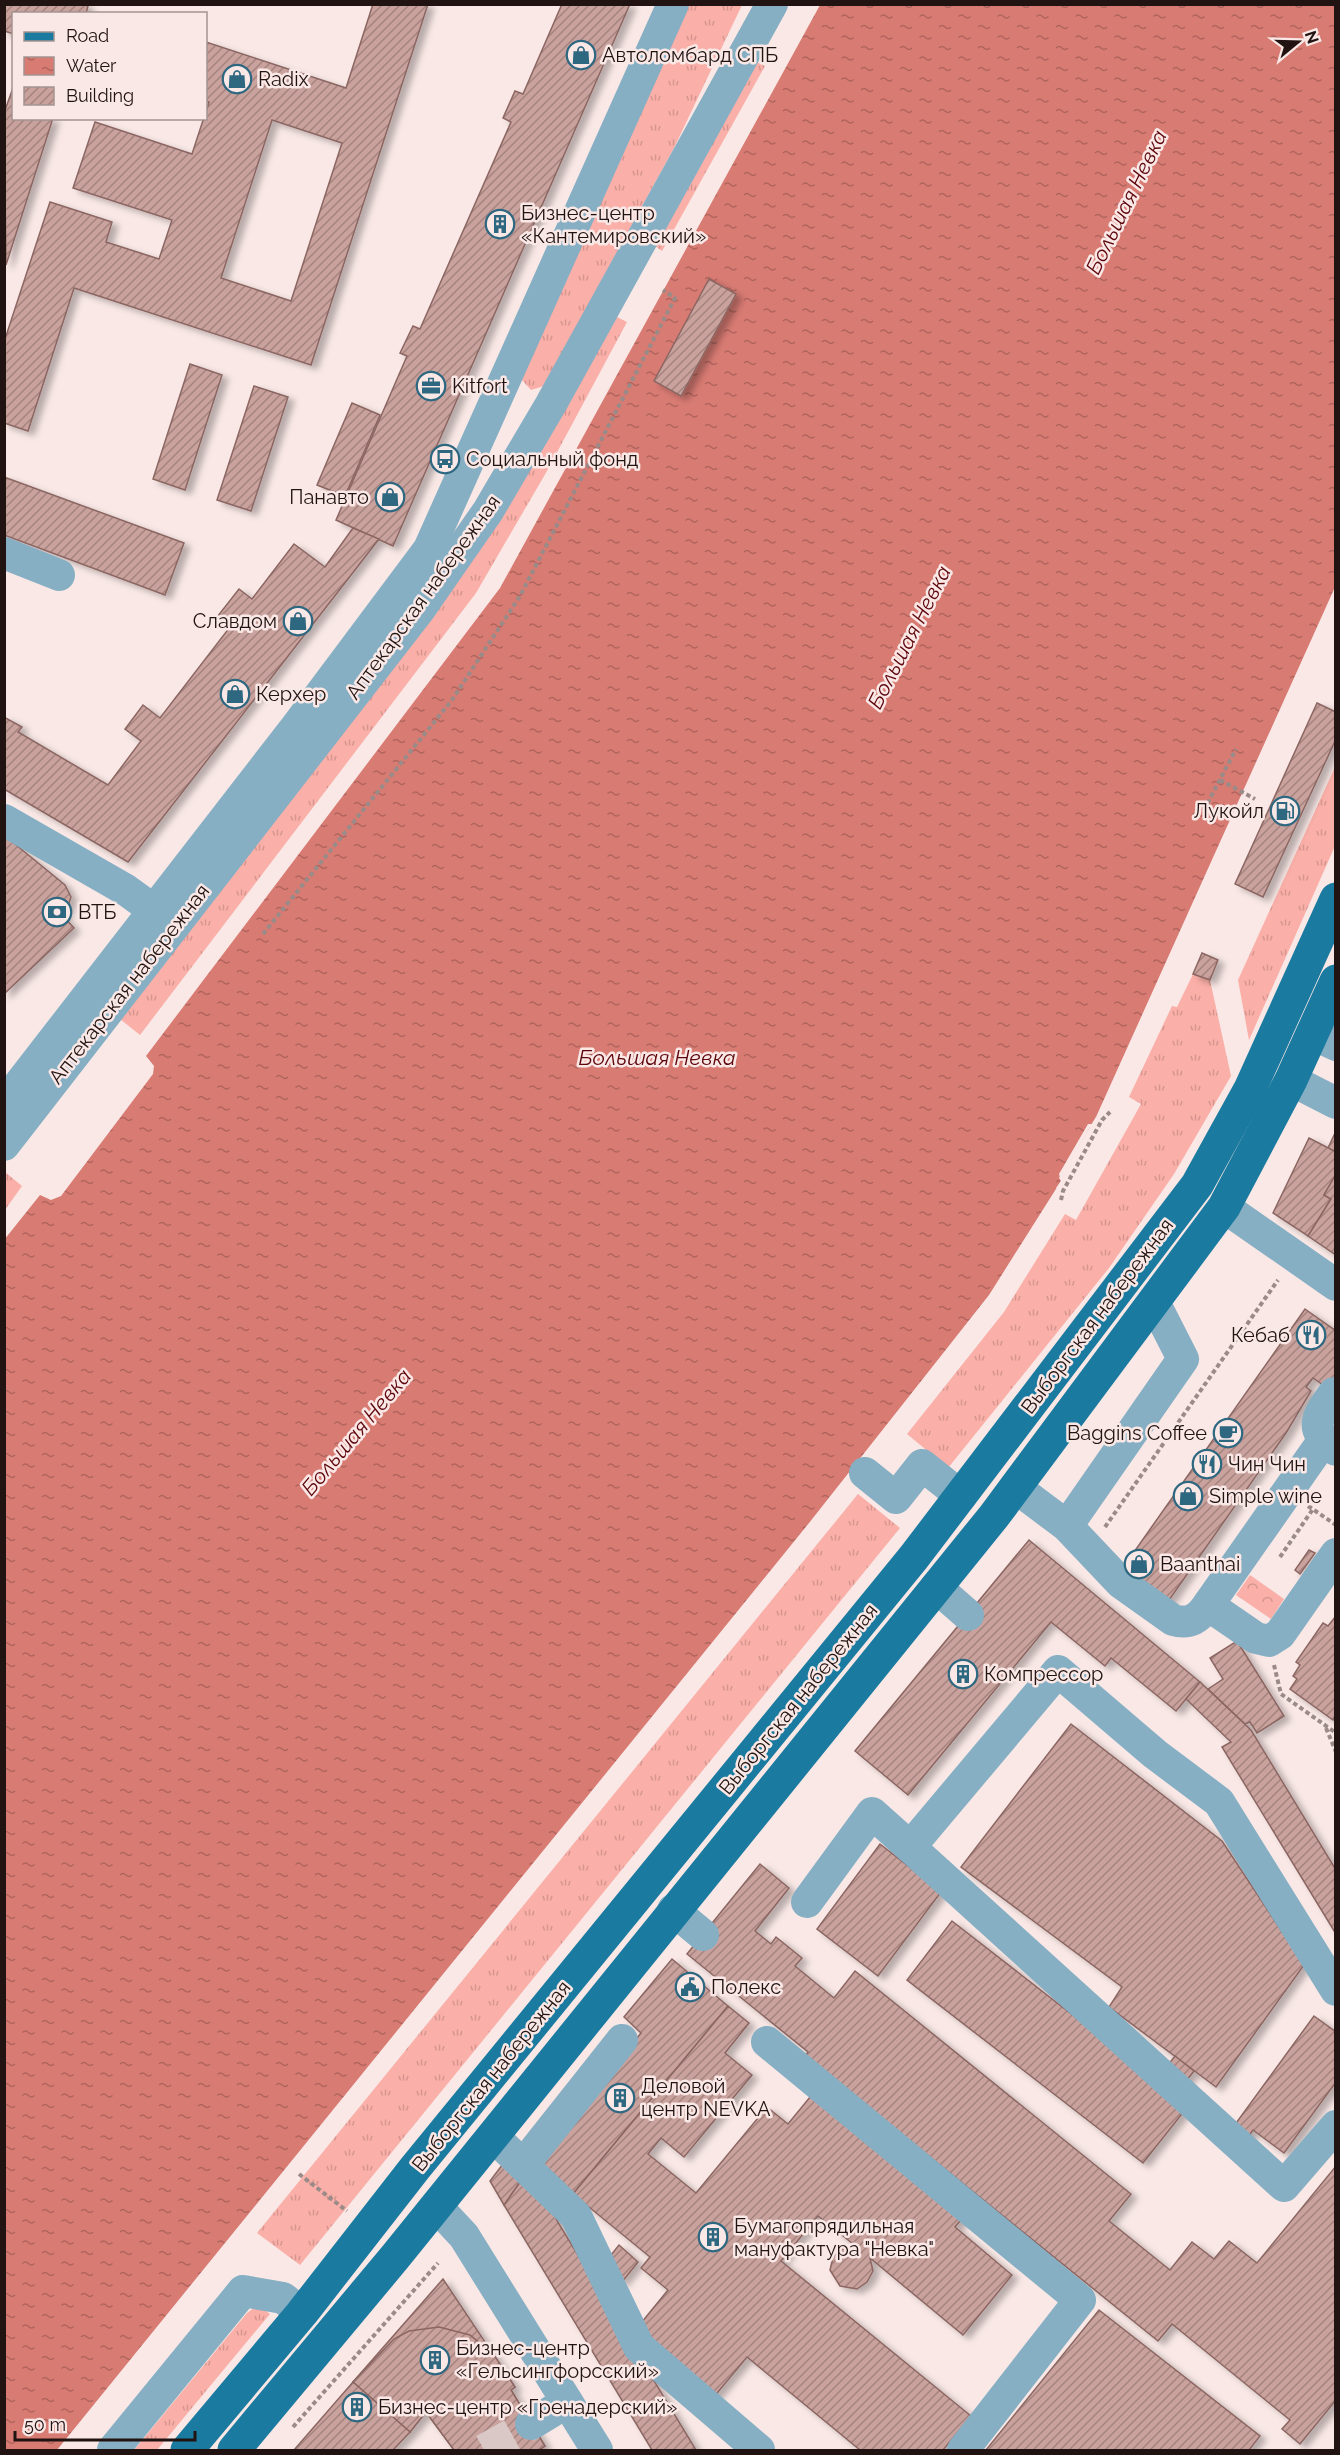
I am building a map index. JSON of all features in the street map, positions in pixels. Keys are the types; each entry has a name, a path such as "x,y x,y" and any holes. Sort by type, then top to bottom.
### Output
{"main road":[{"name":"Выборгская набережная","path":"187,2451 302,2313 415,2168 914,1557 1197,1185 1250,1089 1335,899"},
{"name":"Выборгская набережная","path":"234,2451 493,2136 673,1910 936,1587 1015,1487 1154,1302 1224,1207 1291,1080 1324,1039 1335,981"}],"street":[{"name":"Аптекарская набережная","path":"4,1104 155,911 429,549 673,4"},
{"name":"Аптекарская набережная","path":"4,1145 420,609 488,511 551,404 772,4"},
{"path":"504,381 512,402 521,410 532,412 551,404"},
{"path":"4,553 59,575"},
{"path":"4,820 32,847 126,890 155,911"},
{"path":"1291,1080 1335,1103"},
{"path":"1224,1207 1335,1285"},
{"path":"1067,1526 1183,1359 1154,1302"},
{"path":"1015,1487 1067,1526 1121,1583 1173,1620 1183,1623 1192,1621 1201,1615 1329,1445 1317,1430 1318,1417 1334,1393"},
{"path":"865,1473 896,1498 922,1465 961,1496"},
{"path":"1208,1605 1256,1638 1269,1641 1280,1634 1335,1554"},
{"path":"936,1587 968,1615"},
{"path":"910,1847 1058,1671 1155,1754 1219,1802 1335,1990"},
{"path":"807,1902 872,1813 1284,2186 1335,2126"},
{"path":"673,1910 703,1935"},
{"path":"523,2165 622,2040"},
{"path":"767,2042 1080,2300 963,2451"},
{"path":"493,2136 576,2216 639,2347 759,2451"},
{"path":"435,2206 464,2236 597,2451"},
{"path":"113,2451 243,2291 283,2298 302,2313"},
{"path":"531,2424 567,2402"}],"path":[{"path":"263,934 452,700 520,596 675,298 663,290"},
{"path":"1204,810 1236,749"},
{"path":"1220,780 1255,799"},
{"path":"1061,1200 1063,1191 1102,1120 1110,1112"},
{"path":"1090,1549 1278,1280"},
{"path":"1280,1557 1313,1509"},
{"path":"1269,1641 1281,1694 1335,1733"},
{"path":"1325,1725 1335,1752"},
{"path":"299,2174 354,2217"},
{"path":"288,2433 438,2263"}],"green space":[{"path":"689,5 742,5 674,148 544,386 531,390 522,380 523,372"},
{"path":"757,62 765,66 662,251 655,246"},
{"path":"615,316 627,322 547,471 476,593 140,1035 120,1019"},
{"path":"1335,767 1335,846 1249,1040 1238,980"},
{"path":"1193,974 1210,980 1231,1076 1174,1174 1109,1268 948,1468 907,1434 1004,1312 1065,1214 1076,1220 1141,1104 1129,1097 1172,1006 1177,1007"},
{"path":"5,1172 22,1186 4,1210"},
{"path":"858,1494 900,1528 300,2265 257,2233"},
{"path":"1250,1575 1284,1599 1271,1619 1236,1595"},
{"path":"254,2308 262,2308 270,2314 157,2450 134,2450 247,2313"}],"water":[{"name":"Большая Невка","path":"820,5 1335,5 1335,587 1096,1117 1059,1178 1061,1181 989,1295 809,1523 57,2450 4,2450 4,1240 40,1195 51,1200 61,1196 153,1074 154,1066 146,1056 500,588"}],"pier":[{"path":"1096,1117 1099,1118 1095,1125 1090,1127 1062,1175 1064,1181 1059,1189 1056,1188 1061,1181 1059,1174 1088,1124 1092,1124"}],"building":[{"path":"4,4 84,4 88,6 86,12 12,12 12,33 4,31"},
{"path":"373,4 428,4 311,365 74,288 28,431 4,423 4,342 50,202 112,222 106,242 159,259 172,220 73,188 95,122 192,154 203,120 207,120 209,102 207,101 207,42 346,88","holes":["272,120 342,143 291,301 221,278"]},
{"name":"Бизнес-центр «Кантемировский»","path":"562,4 630,4 393,546 336,520 407,356 400,353 413,326 420,329 511,122 503,118 515,91 523,94"},
{"path":"12,91 12,120 52,120 6,265 4,113"},
{"path":"709,279 736,294 681,396 654,381"},
{"path":"190,364 222,375 185,490 153,479"},
{"path":"254,386 288,397 251,511 217,500"},
{"path":"352,403 380,415 345,496 317,485"},
{"path":"4,477 184,543 165,595 4,535"},
{"path":"353,528 379,539 128,862 4,789 4,717 22,727 18,732 108,785 141,741 125,729 143,705 160,718 230,627 217,617 239,589 252,599 294,544 325,567"},
{"name":"Лукойл","path":"1317,703 1336,712 1336,739 1263,897 1235,884"},
{"path":"4,835 65,885 71,897 64,917 74,928 4,994"},
{"path":"1202,953 1218,960 1210,980 1193,974"},
{"path":"1336,1131 1336,1152 1328,1148"},
{"path":"1309,1138 1336,1152 1336,1174 1324,1195 1331,1199 1308,1236 1273,1213"},
{"path":"1336,1174 1336,1255 1308,1236 1331,1199 1324,1195"},
{"path":"1305,1309 1336,1331 1336,1394 1313,1378 1306,1387 1311,1391 1286,1433 1167,1603 1127,1575 1134,1566 1127,1562"},
{"name":"Компрессор","path":"1029,1540 1200,1682 1176,1711 1111,1658 1105,1666 1051,1622 908,1795 855,1751"},
{"path":"1309,1550 1315,1553 1300,1574 1295,1570"},
{"path":"1336,1616 1336,1716 1333,1720 1290,1689 1297,1679 1293,1676 1300,1665 1296,1662 1323,1623 1328,1626"},
{"path":"1237,1641 1284,1716 1257,1733 1250,1722 1245,1724 1208,1689 1223,1679 1210,1658"},
{"path":"1200,1682 1251,1730 1336,1870 1336,1934 1222,1747 1231,1742 1186,1699"},
{"path":"1071,1724 1222,1841 1304,1965 1216,2087 1109,2007 1122,1987 961,1867"},
{"path":"880,1844 941,1892 878,1976 817,1929"},
{"path":"760,1864 789,1888 755,1931 771,1944 776,1937 802,1958 795,1966 834,1998 855,1971 1131,2194 1109,2221 1170,2270 1192,2242 1214,2259 1229,2241 1257,2263 1336,2166 1336,2400 1300,2444 1282,2429 1290,2420 1172,2324 1158,2341 805,2056 808,2052 687,1954"},
{"path":"952,1921 1156,2080 1175,2056 1194,2071 1175,2095 1189,2105 1143,2163 907,1980"},
{"name":"Деловой центр NEVKA","path":"672,1959 728,2006 573,2194 535,2163 641,2033 624,2017"},
{"name":"Бумагопрядильная мануфактура \"Невка\"","path":"728,2006 749,2023 725,2053 752,2075 684,2157 661,2138 648,2154 696,2193 767,2107 788,2124 815,2091 970,2209 955,2227 1012,2275 963,2335 870,2258 873,2271 867,2282 857,2289 840,2286 830,2270 833,2257 842,2249 858,2248 818,2216 781,2261 971,2416 943,2450 860,2450 747,2357 713,2398 633,2333 668,2290 641,2268 650,2257 573,2194"},
{"path":"1314,2016 1336,2032 1336,2082 1284,2153 1253,2130 1246,2140 1231,2130"},
{"path":"509,2156 525,2175 504,2205 490,2181"},
{"path":"525,2175 573,2194 556,2219 696,2450 652,2450 504,2205"},
{"path":"619,2245 638,2262 622,2282 603,2265"},
{"name":"Бизнес-центр «Гельсингфорсский»","path":"443,2279 515,2387 511,2390 545,2446 539,2450 454,2450 426,2412 410,2432 353,2382"},
{"path":"1099,2310 1260,2436 1249,2450 986,2450"},
{"name":"Бизнес-центр «Гельсингфорсский»","path":"439,2327 470,2335 494,2355 515,2387 511,2390 545,2446 539,2450 454,2450 426,2412 410,2432 353,2382 394,2339 409,2331"},
{"name":"Бизнес-центр «Гренадерский»","path":"353,2382 410,2432 393,2450 294,2450"}],"tunnel":[{"path":"484,2450 531,2424"}],"place":[{"name":"Автоломбард СПБ","path":"581,55"},
{"name":"Radix","path":"237,79"},
{"name":"Бизнес-центр «Кантемировский»","path":"500,224"},
{"name":"Kitfort","path":"431,386"},
{"name":"Социальный фонд","path":"445,459"},
{"name":"Панавто","path":"390,497"},
{"name":"Славдом","path":"298,621"},
{"name":"Керхер","path":"235,694"},
{"name":"Лукойл","path":"1285,811"},
{"name":"ВТБ","path":"57,912"},
{"name":"Кебаб","path":"1311,1335"},
{"name":"Baggins Coffee","path":"1228,1433"},
{"name":"Чин Чин","path":"1207,1464"},
{"name":"Simple wine","path":"1188,1496"},
{"name":"Baanthai","path":"1139,1564"},
{"name":"Компрессор","path":"963,1674"},
{"name":"Полекс","path":"690,1987"},
{"name":"Деловой центр NEVKA","path":"620,2098"},
{"name":"Бумагопрядильная мануфактура \"Невка\"","path":"713,2237"},
{"name":"Бизнес-центр «Гельсингфорсский»","path":"435,2360"},
{"name":"Бизнес-центр «Гренадерский»","path":"357,2407"}]}
